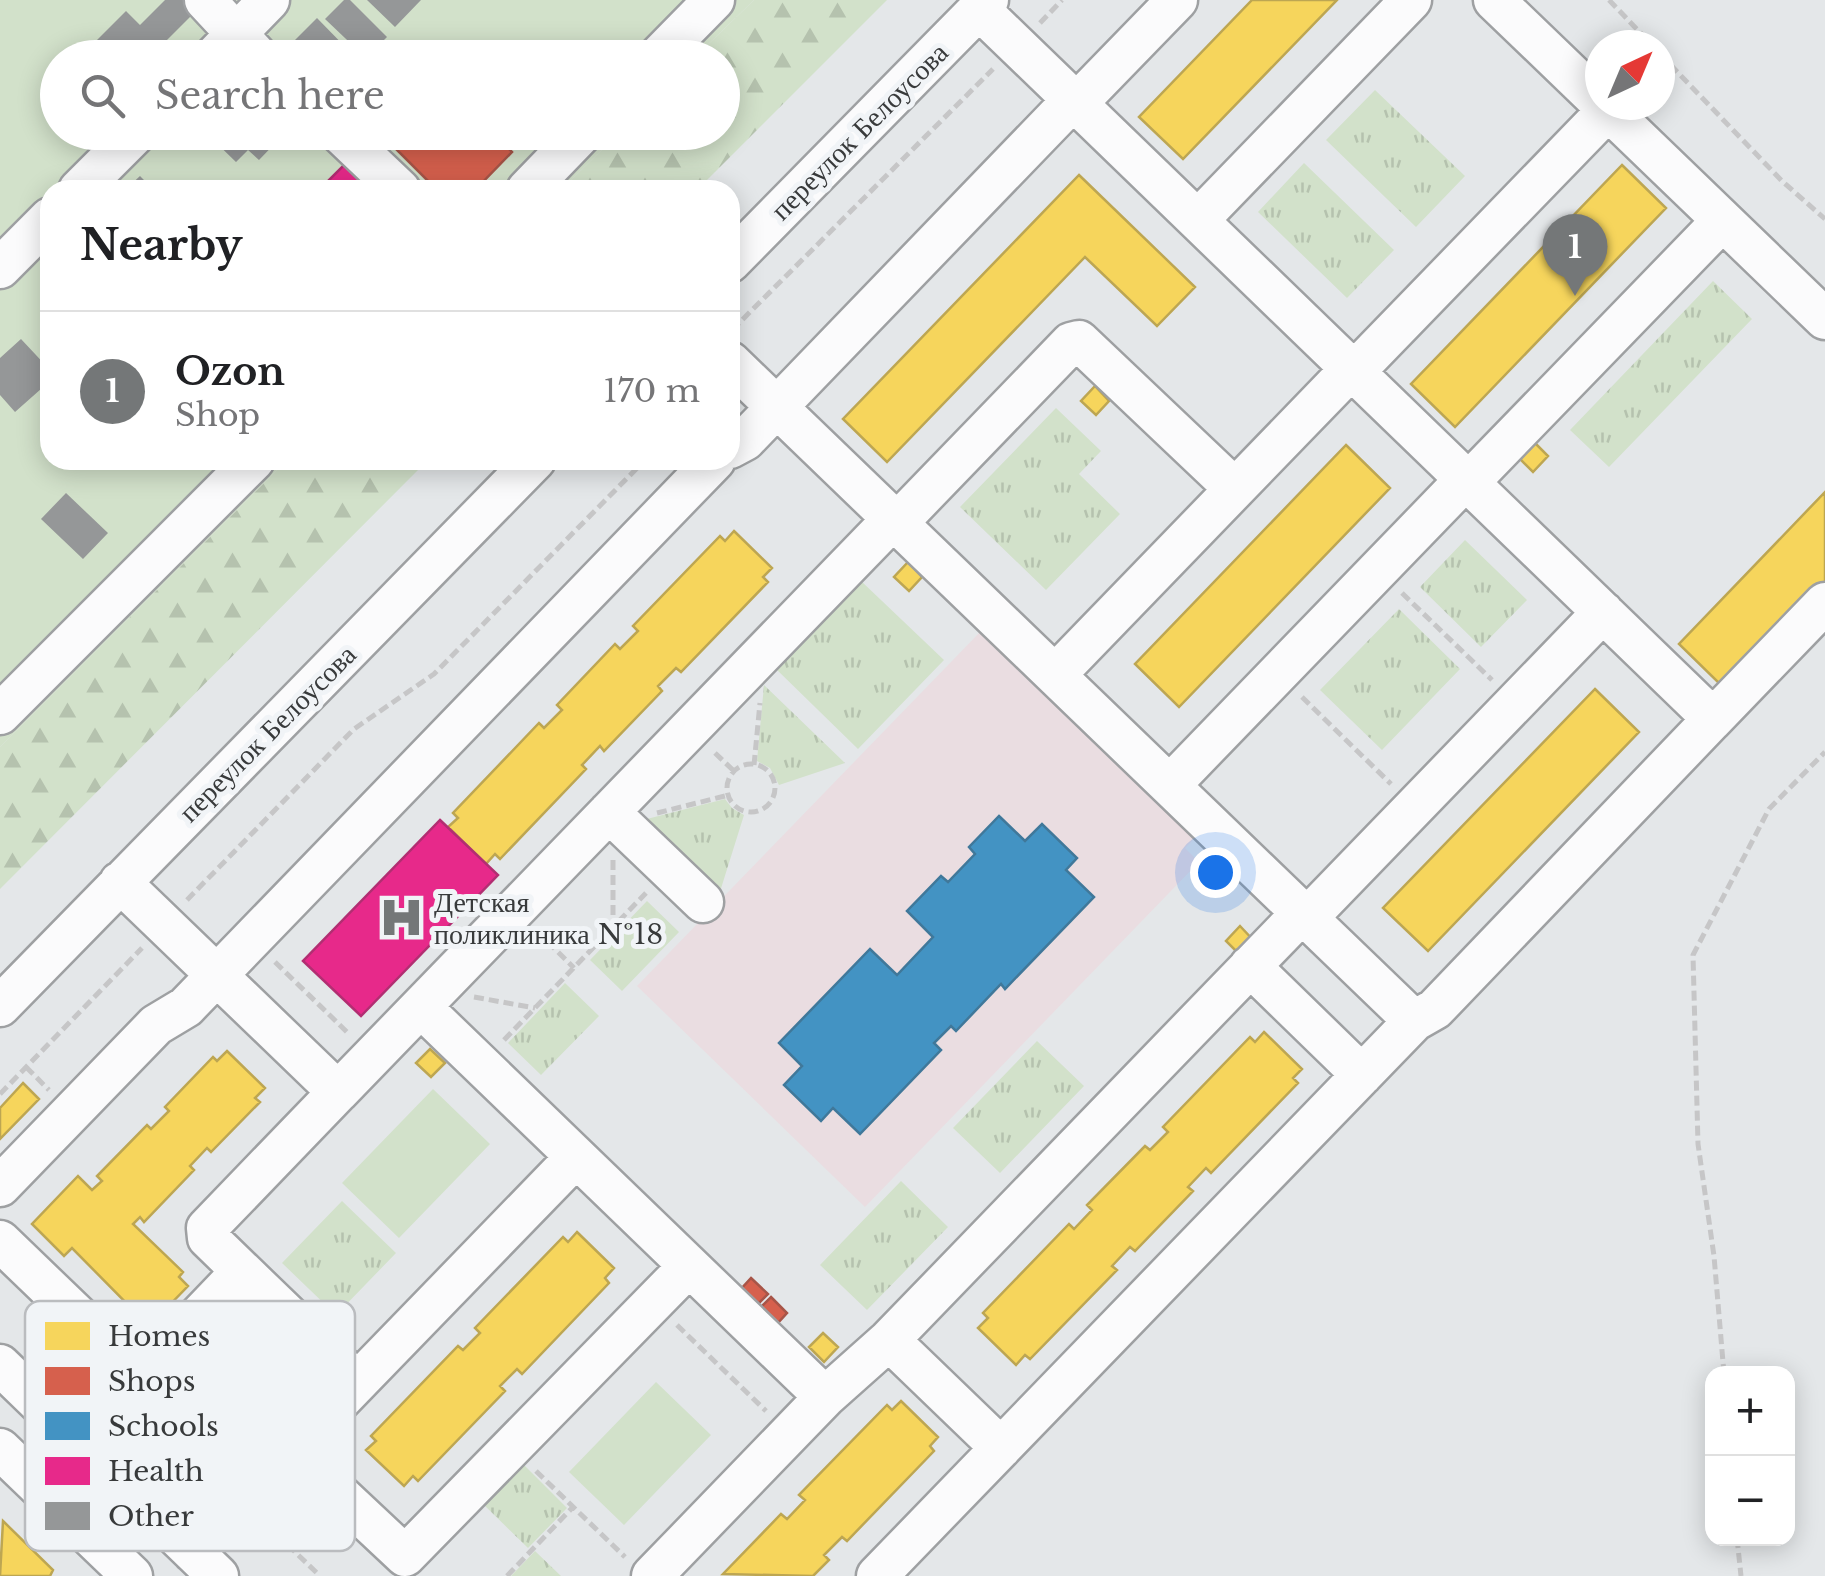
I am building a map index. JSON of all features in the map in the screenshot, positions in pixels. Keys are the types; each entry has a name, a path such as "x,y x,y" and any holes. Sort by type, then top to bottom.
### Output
{"street":[{"path":"205,0 230,40"},
{"path":"243,40 270,0"},
{"path":"675,40 714,0"},
{"path":"740,443 1177,0"},
{"path":"1198,220 1411,0"},
{"path":"1494,0 1585,88"},
{"path":"984,4 1017,46 1711,720"},
{"name":"переулок Белоусова","path":"740,252 984,4"},
{"path":"1056,674 1591,120"},
{"path":"1618,120 1825,319"},
{"path":"88,180 119,150"},
{"path":"358,150 389,180"},
{"path":"536,180 565,150"},
{"path":"1170,785 1722,220"},
{"path":"0,268 40,228"},
{"path":"273,1301 208,1238 207,1228 514,910 614,816 748,669 1071,343 1079,340 1235,488"},
{"path":"740,371 1414,1021"},
{"path":"0,714 244,470"},
{"name":"переулок Белоусова","path":"0,1006 525,470"},
{"path":"0,1186 156,1025 186,1008 705,470"},
{"path":"878,1576 1414,1021 1435,1009 1825,603"},
{"path":"641,1569 889,1340 1250,966 1603,612"},
{"path":"614,816 702,902"},
{"path":"120,882 338,1092"},
{"path":"1250,966 1362,1074"},
{"path":"428,999 480,1064 825,1397"},
{"path":"355,1385 576,1157"},
{"path":"0,1241 64,1301"},
{"path":"355,1509 406,1556 689,1266"},
{"path":"213,1301 242,1271"},
{"path":"889,1340 1002,1448"},
{"path":"0,1365 25,1389"},
{"path":"355,1379 358,1382"},
{"path":"0,1448 25,1472"},
{"path":"106,1551 132,1576"}],"path":[{"path":"740,322 1062,0"},
{"path":"1609,0 1638,30"},
{"path":"1675,70 1782,181 1825,219"},
{"path":"0,1094 354,728 434,674 635,470"},
{"path":"1378,570 1490,678"},
{"path":"748,669 762,683 754,765"},
{"path":"1278,674 1390,783"},
{"path":"1723,1366 1714,1256 1698,1144 1693,955 1769,809 1825,752"},
{"path":"754,765 773,778 774,797 761,810 742,810 728,795 729,779 742,766 754,765"},
{"path":"613,928 614,816 728,795"},
{"path":"480,1064 669,870"},
{"path":"514,910 574,968"},
{"path":"251,940 372,1057"},
{"path":"428,999 535,1008"},
{"path":"26,1068 51,1092"},
{"path":"653,1302 789,1434"},
{"path":"512,1448 641,1569"},
{"path":"506,1576 574,1507"},
{"path":"1738,1546 1740,1576"},
{"path":"294,1551 320,1576"}],"shaded area":[{"path":"982,630 1196,837 1185,848 1199,862 865,1207 637,986"}],"green space":[{"path":"0,0 754,0 713,40 40,40 40,150 602,150 571,180 40,180 40,470 277,470 0,747"},
{"path":"754,0 887,0 740,147 740,40 713,40"},
{"path":"1375,90 1465,176 1416,227 1326,140"},
{"path":"602,150 737,150 707,180 571,180"},
{"path":"1304,163 1394,250 1347,298 1258,212"},
{"path":"1713,281 1752,319 1609,467 1570,430"},
{"path":"1056,408 1101,451 1079,474 1120,514 1046,590 960,507"},
{"path":"277,470 418,470 0,889 0,747"},
{"path":"1465,540 1527,600 1481,647 1420,587"},
{"path":"860,580 944,660 858,749 775,668"},
{"path":"1399,609 1460,669 1382,750 1320,690"},
{"path":"764,685 845,763 779,785 770,768 757,761"},
{"path":"725,799 744,815 718,898 639,821"},
{"path":"647,901 679,932 622,991 590,960"},
{"path":"565,983 599,1016 541,1075 508,1043"},
{"path":"1037,1041 1084,1086 1000,1173 953,1128"},
{"path":"433,1089 490,1144 399,1238 342,1183"},
{"path":"901,1181 948,1227 867,1310 820,1265"},
{"path":"342,1201 396,1253 350,1301 321,1301 282,1263"},
{"path":"656,1382 711,1435 624,1525 569,1472"},
{"path":"522,1463 567,1508 528,1548 483,1504"},
{"path":"535,1551 561,1576 511,1576"}],"building: Homes":[{"path":"1252,0 1337,0 1183,159 1139,117"},
{"path":"1622,165 1666,208 1455,427 1411,384"},
{"path":"1079,175 1195,287 1157,326 1085,257 887,462 843,419"},
{"path":"1095,386 1109,401 1096,415 1081,401"},
{"path":"1534,442 1548,456 1533,472 1519,458"},
{"path":"1346,445 1390,488 1179,707 1135,664"},
{"path":"1825,492 1825,581 1723,687 1679,644"},
{"path":"734,531 772,568 763,577 768,582 681,672 676,668 658,686 662,691 604,751 600,746 582,765 586,769 500,859 495,854 486,864 448,827 458,818 453,813 539,723 544,728 562,710 557,705 615,644 620,649 638,631 633,626 720,536 725,541"},
{"path":"908,562 922,577 909,591 894,577"},
{"path":"1595,689 1639,732 1428,951 1383,908"},
{"path":"1240,926 1254,941 1240,955 1226,941"},
{"path":"1264,1032 1302,1069 1293,1078 1298,1083 1211,1173 1206,1168 1188,1187 1193,1191 1135,1251 1130,1247 1112,1266 1117,1270 1030,1359 1025,1355 1016,1365 978,1328 988,1318 983,1313 1069,1224 1074,1229 1092,1210 1087,1205 1145,1146 1150,1150 1168,1132 1163,1127 1250,1037 1255,1042"},
{"path":"430,1049 445,1063 431,1077 416,1063"},
{"path":"227,1051 265,1088 255,1098 260,1102 211,1152 207,1148 190,1166 194,1170 144,1222 140,1217 133,1224 183,1272 179,1277 188,1286 173,1301 124,1301 72,1248 64,1256 32,1224 78,1176 92,1190 102,1181 97,1176 147,1125 151,1129 169,1111 165,1107 213,1057 217,1061"},
{"path":"23,1083 39,1099 0,1139 0,1108"},
{"path":"577,1232 614,1268 605,1278 609,1283 522,1374 517,1369 500,1386 505,1391 418,1481 413,1476 404,1486 366,1450 376,1441 371,1436 458,1346 463,1350 480,1333 475,1328 563,1237 568,1242"},
{"path":"823,1333 838,1347 824,1362 809,1347"},
{"path":"901,1401 938,1437 930,1446 934,1451 847,1541 842,1537 824,1555 829,1560 813,1576 723,1574 781,1514 787,1519 805,1500 799,1495 887,1405 892,1410"},
{"path":"3,1521 25,1543 25,1551 34,1551 53,1570 50,1576 0,1576"}],"building: Shops":[{"path":"397,150 512,152 485,180 427,180"},
{"path":"751,1278 768,1294 757,1305 741,1289"},
{"path":"771,1297 787,1313 777,1324 760,1308"}],"building: Schools":[{"path":"999,816 1025,841 1042,824 1077,858 1066,870 1094,897 1005,989 1001,984 956,1031 951,1026 934,1043 941,1050 860,1134 833,1108 821,1121 784,1085 802,1066 779,1043 870,949 897,975 933,937 907,911 941,876 948,882 975,854 969,847"}],"building: Health":[{"path":"350,159 370,180 329,180"},
{"name":"Детская поликлиника №18","path":"440,820 498,875 361,1016 303,961"}],"building: Other":[{"path":"165,0 184,0 195,12 167,40 97,40 126,11 140,25"},
{"path":"344,0 350,0 387,37 347,40 325,19"},
{"path":"367,0 421,0 395,27"},
{"path":"317,18 338,40 295,40"},
{"path":"224,150 248,150 236,162"},
{"path":"248,150 269,150 259,160"},
{"path":"21,339 40,359 40,390 15,412 0,395 0,358"},
{"path":"66,493 108,533 83,559 41,519"}],"place":[{"name":"Ozon","path":"1575,296"},
{"name":"Детская поликлиника №18","path":"401,918"}]}
